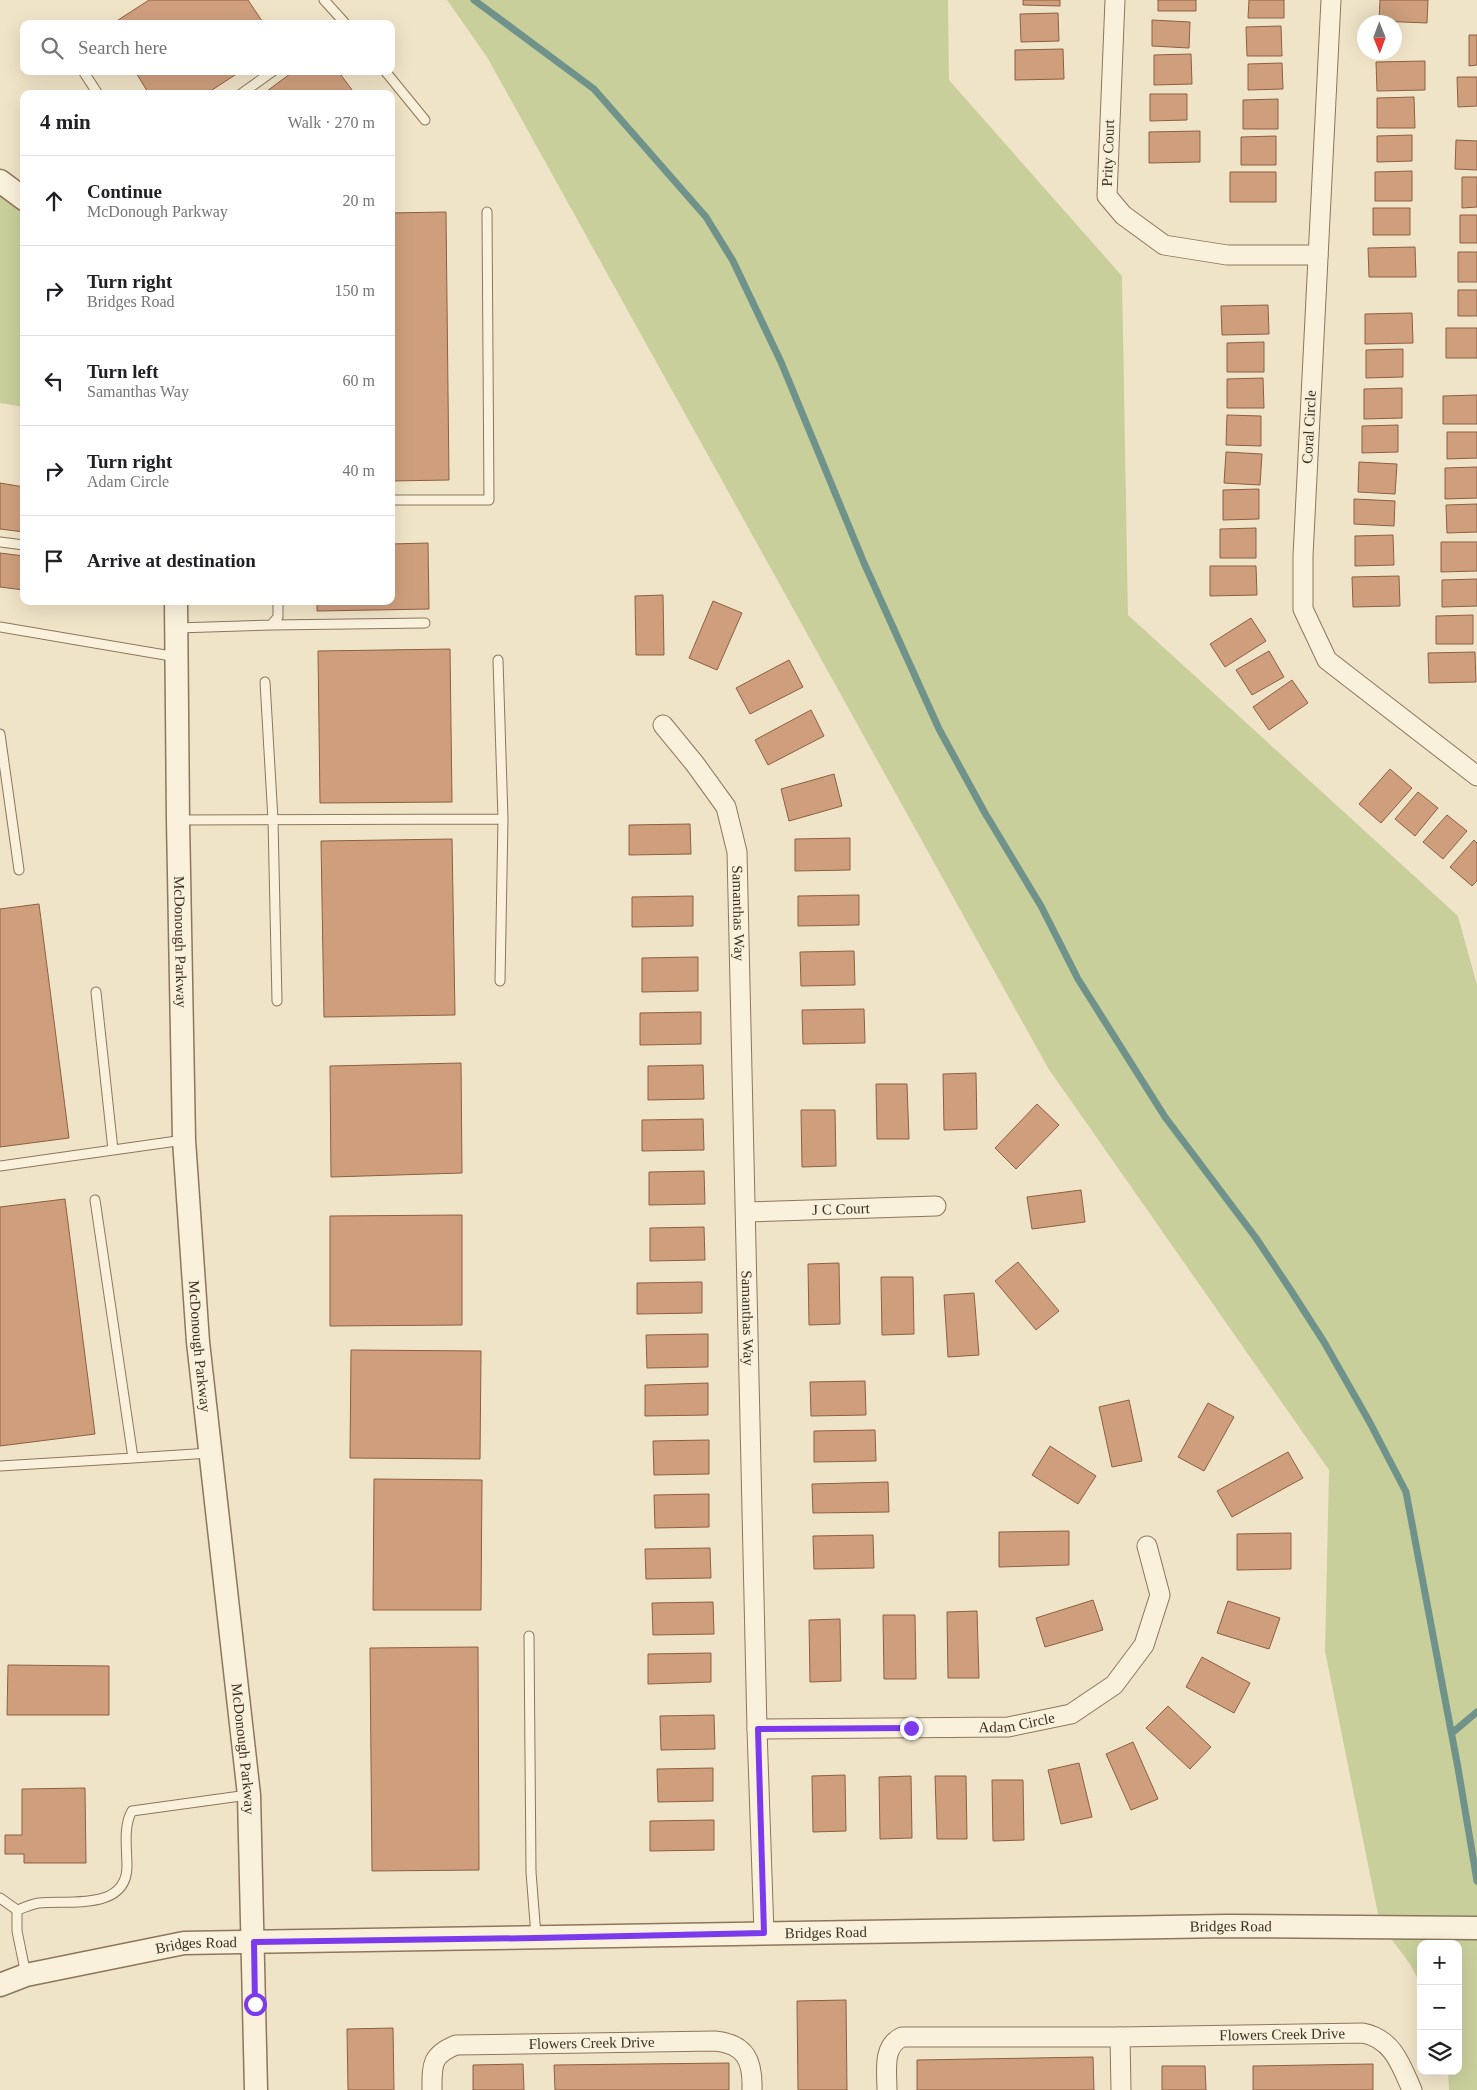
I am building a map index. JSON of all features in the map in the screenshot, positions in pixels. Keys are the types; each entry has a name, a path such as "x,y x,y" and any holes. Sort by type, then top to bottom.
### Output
{"street":[{"name":"Prity Court","path":"1115,0 1107,196 1123,215 1164,245 1227,255 1318,255"},
{"name":"Coral Circle","path":"1331,0 1303,556 1303,609 1327,660 1475,770"},
{"path":"0,181 20,196"},
{"name":"McDonough Parkway","path":"176,605 184,1140 198,1342 249,1795 254,1942 256,2090"},
{"name":"Samanthas Way","path":"663,725 695,764 726,807 737,852 764,1933"},
{"name":"J C Court","path":"746,1212 936,1206"},
{"name":"Adam Circle","path":"758,1729 1008,1727 1071,1714 1114,1685 1144,1645 1160,1595 1147,1546"},
{"name":"Bridges Road","path":"0,1985 26,1975 184,1943 1227,1926 1477,1928"},
{"name":"Flowers Creek Drive","path":"887,2090 888,2056 894,2042 902,2037 1120,2037 1363,2033 1377,2037 1389,2045 1398,2057 1412,2090"},
{"path":"1120,2037 1121,2090"},
{"name":"Flowers Creek Drive","path":"432,2090 432,2068 436,2058 440,2053 456,2045 714,2041 733,2044 748,2058 752,2068 752,2090"}],"lane":[{"path":"324,0 341,20"},
{"path":"86,75 95,90"},
{"path":"247,90 267,75"},
{"path":"388,75 425,120"},
{"path":"395,500 489,500 488,212"},
{"path":"0,542 20,544"},
{"path":"271,625 278,617 278,605"},
{"path":"177,628 425,623"},
{"path":"0,627 177,657"},
{"path":"498,660 503,818 500,981"},
{"path":"264,682 273,820 277,1001"},
{"path":"0,734 19,870"},
{"path":"178,820 503,818"},
{"path":"96,992 113,1150"},
{"path":"0,1166 184,1140"},
{"path":"96,1200 133,1458"},
{"path":"0,1466 210,1453"},
{"path":"529,1636 531,1872 536,1938"},
{"path":"17,1910 38,1904 97,1900 112,1894 123,1884 126,1872 127,1819 132,1811 249,1795"},
{"path":"0,1898 17,1910"},
{"path":"17,1910 17,1931 26,1975"}],"green space":[{"path":"447,0 948,0 949,80 1122,276 1128,615 1458,916 1477,985 1477,2090 1449,2090 1448,2075 1462,2075 1462,1940 1417,1940 1417,1977 1410,1964 1380,1924 1325,1651 1329,1470 1048,1068 487,57"},
{"path":"0,173 20,188 20,406 0,403"}],"building":[{"path":"149,0 248,0 261,20 118,20"},
{"path":"1023,0 1060,0 1060,6 1023,5"},
{"path":"1158,0 1196,0 1196,11 1158,11"},
{"path":"1249,0 1284,0 1284,18 1248,18"},
{"path":"1380,0 1428,0 1427,23 1402,22 1402,15 1379,15"},
{"path":"1058,13 1059,41 1021,42 1020,14"},
{"path":"1152,20 1190,22 1189,48 1152,46"},
{"path":"1281,26 1282,56 1247,56 1246,27"},
{"path":"1469,35 1477,35 1477,65 1469,66"},
{"path":"1063,49 1064,79 1015,80 1015,50"},
{"path":"1191,54 1192,84 1154,85 1154,55"},
{"path":"1425,61 1425,90 1377,91 1376,62"},
{"path":"1282,63 1283,89 1248,90 1248,64"},
{"path":"137,75 235,75 212,90 147,90"},
{"path":"289,75 341,75 352,90 268,90"},
{"path":"1457,77 1477,77 1477,106 1458,107"},
{"path":"1150,94 1187,94 1187,120 1150,121"},
{"path":"1414,97 1415,128 1377,128 1377,98"},
{"path":"1278,99 1278,129 1243,129 1243,100"},
{"path":"1200,131 1200,162 1149,163 1149,132"},
{"path":"1412,135 1412,161 1377,162 1377,136"},
{"path":"1276,136 1276,165 1241,165 1241,137"},
{"path":"1456,140 1477,141 1477,170 1455,169"},
{"path":"1412,171 1412,201 1375,201 1375,172"},
{"path":"1230,172 1276,172 1276,202 1230,202"},
{"path":"1462,177 1477,177 1477,207 1462,208"},
{"path":"1373,208 1410,208 1410,235 1373,235"},
{"path":"446,212 449,480 395,481 395,213"},
{"path":"1460,215 1477,215 1477,243 1460,243"},
{"path":"1415,247 1416,277 1369,277 1368,248"},
{"path":"1458,252 1477,252 1477,282 1458,282"},
{"path":"1458,290 1477,290 1477,316 1458,316"},
{"path":"1268,305 1269,334 1222,335 1221,306"},
{"path":"1412,313 1413,343 1365,344 1365,314"},
{"path":"1446,328 1477,328 1477,358 1446,358"},
{"path":"1264,342 1264,372 1227,372 1227,343"},
{"path":"1403,349 1403,377 1366,378 1366,350"},
{"path":"1263,378 1264,408 1227,408 1227,379"},
{"path":"1402,388 1402,418 1364,419 1364,389"},
{"path":"1477,395 1477,424 1443,424 1443,396"},
{"path":"1227,415 1261,416 1261,446 1226,445"},
{"path":"1398,425 1398,452 1362,453 1362,426"},
{"path":"1447,432 1477,432 1477,458 1447,459"},
{"path":"1226,452 1262,454 1260,485 1224,483"},
{"path":"1359,462 1397,464 1395,494 1358,492"},
{"path":"1477,467 1477,498 1445,499 1445,468"},
{"path":"0,483 20,486 20,532 0,529"},
{"path":"1259,489 1259,519 1223,520 1223,490"},
{"path":"1354,499 1395,501 1394,526 1354,524"},
{"path":"1477,504 1477,532 1447,533 1446,505"},
{"path":"1256,528 1256,558 1220,558 1220,529"},
{"path":"1393,535 1394,565 1355,566 1355,536"},
{"path":"1441,542 1477,542 1477,571 1441,572"},
{"path":"428,543 429,609 317,611 317,605 395,605 395,544"},
{"path":"0,553 20,556 20,590 0,587"},
{"path":"1210,566 1256,566 1257,595 1210,596"},
{"path":"1399,576 1400,606 1353,607 1352,577"},
{"path":"1477,579 1477,606 1442,607 1442,580"},
{"path":"663,595 664,655 636,655 635,596"},
{"path":"713,601 742,613 717,670 689,658"},
{"path":"1473,615 1473,644 1436,644 1436,616"},
{"path":"1251,618 1266,641 1225,667 1210,644"},
{"path":"450,649 452,802 320,803 318,651"},
{"path":"1269,651 1284,677 1252,695 1236,670"},
{"path":"1475,652 1476,682 1429,683 1428,653"},
{"path":"789,660 803,687 750,714 736,688"},
{"path":"1292,680 1308,703 1269,730 1253,707"},
{"path":"811,710 824,736 768,765 755,740"},
{"path":"1390,769 1412,788 1381,823 1359,804"},
{"path":"834,774 842,806 789,821 781,789"},
{"path":"1418,792 1438,808 1415,836 1395,819"},
{"path":"1447,815 1467,831 1443,859 1423,842"},
{"path":"690,824 691,854 629,855 629,825"},
{"path":"850,838 850,870 795,871 795,839"},
{"path":"452,839 455,1015 324,1017 321,841"},
{"path":"1474,840 1477,843 1477,881 1472,886 1450,867"},
{"path":"859,895 859,925 798,926 798,896"},
{"path":"693,896 693,926 632,927 632,897"},
{"path":"39,904 69,1138 0,1147 0,909"},
{"path":"854,951 855,985 801,986 800,952"},
{"path":"698,957 698,991 642,992 642,958"},
{"path":"864,1009 865,1043 803,1044 802,1010"},
{"path":"701,1012 701,1044 640,1045 640,1013"},
{"path":"461,1063 462,1173 331,1177 330,1066"},
{"path":"703,1065 704,1099 648,1100 648,1066"},
{"path":"976,1073 977,1129 944,1130 943,1074"},
{"path":"876,1084 907,1084 909,1139 877,1139"},
{"path":"1037,1104 1059,1125 1016,1169 995,1148"},
{"path":"801,1110 835,1110 836,1166 802,1167"},
{"path":"703,1119 704,1150 642,1151 642,1120"},
{"path":"704,1171 705,1204 649,1205 649,1172"},
{"path":"1081,1190 1085,1222 1032,1229 1027,1197"},
{"path":"65,1199 95,1434 0,1446 0,1207"},
{"path":"462,1215 462,1325 330,1326 330,1216"},
{"path":"704,1227 705,1260 650,1261 650,1228"},
{"path":"1018,1262 1059,1311 1036,1330 995,1281"},
{"path":"839,1263 840,1324 809,1325 808,1264"},
{"path":"881,1277 913,1277 914,1334 882,1335"},
{"path":"702,1282 702,1313 637,1314 637,1283"},
{"path":"974,1293 979,1355 948,1357 944,1295"},
{"path":"708,1334 708,1367 647,1368 646,1335"},
{"path":"351,1350 481,1351 480,1459 350,1458"},
{"path":"865,1381 866,1415 811,1416 810,1382"},
{"path":"708,1383 708,1415 645,1416 645,1385"},
{"path":"1129,1400 1142,1461 1112,1467 1099,1407"},
{"path":"1208,1403 1234,1417 1204,1471 1178,1457"},
{"path":"875,1430 876,1461 814,1462 814,1431"},
{"path":"709,1440 709,1474 654,1475 653,1441"},
{"path":"1050,1446 1096,1476 1078,1504 1032,1475"},
{"path":"1288,1452 1303,1478 1232,1517 1217,1491"},
{"path":"374,1479 482,1480 481,1610 373,1610"},
{"path":"888,1482 889,1512 813,1513 812,1484"},
{"path":"709,1494 709,1527 655,1528 654,1495"},
{"path":"1069,1531 1069,1565 999,1567 999,1532"},
{"path":"1291,1533 1291,1569 1237,1570 1237,1534"},
{"path":"873,1535 874,1568 814,1569 813,1536"},
{"path":"710,1548 711,1578 646,1579 645,1549"},
{"path":"1093,1600 1103,1630 1045,1647 1036,1618"},
{"path":"1228,1601 1280,1618 1269,1649 1217,1633"},
{"path":"713,1602 714,1634 653,1635 652,1603"},
{"path":"977,1611 979,1678 948,1678 947,1612"},
{"path":"883,1615 915,1615 916,1679 884,1679"},
{"path":"840,1619 841,1681 810,1682 809,1620"},
{"path":"478,1647 479,1870 372,1871 370,1648"},
{"path":"711,1653 711,1682 648,1684 648,1654"},
{"path":"1202,1657 1250,1683 1234,1713 1186,1687"},
{"path":"8,1665 109,1666 109,1715 7,1715"},
{"path":"1168,1706 1211,1747 1190,1769 1146,1728"},
{"path":"714,1715 715,1749 661,1750 660,1716"},
{"path":"1133,1742 1158,1799 1131,1810 1106,1754"},
{"path":"1079,1763 1092,1817 1061,1824 1048,1770"},
{"path":"713,1768 713,1801 658,1802 657,1769"},
{"path":"845,1775 846,1831 813,1832 812,1776"},
{"path":"911,1776 912,1838 880,1839 879,1777"},
{"path":"935,1776 966,1776 967,1839 937,1839"},
{"path":"992,1780 1023,1780 1024,1840 993,1841"},
{"path":"85,1788 86,1863 24,1863 24,1854 5,1854 5,1835 22,1835 22,1789"},
{"path":"714,1820 714,1850 650,1851 650,1821"},
{"path":"846,2000 847,2090 798,2090 797,2001"},
{"path":"393,2028 394,2090 348,2090 347,2029"},
{"path":"1093,2057 1094,2090 917,2090 917,2060"},
{"path":"729,2063 729,2090 555,2090 554,2065"},
{"path":"523,2064 524,2090 473,2090 473,2065"},
{"path":"1373,2064 1373,2090 1253,2090 1253,2066"},
{"path":"1162,2066 1205,2066 1206,2090 1162,2090"}],"waterway":[{"path":"474,0 594,89 706,217 733,261 781,362 864,563 939,729 985,813 1041,906 1078,979 1165,1117 1256,1238 1324,1342 1369,1421 1406,1492 1458,1768 1477,1881"},
{"path":"1452,1733 1477,1712"}],"route":[{"path":"255,2004 254,1942 764,1933 758,1729 911,1728"}]}
